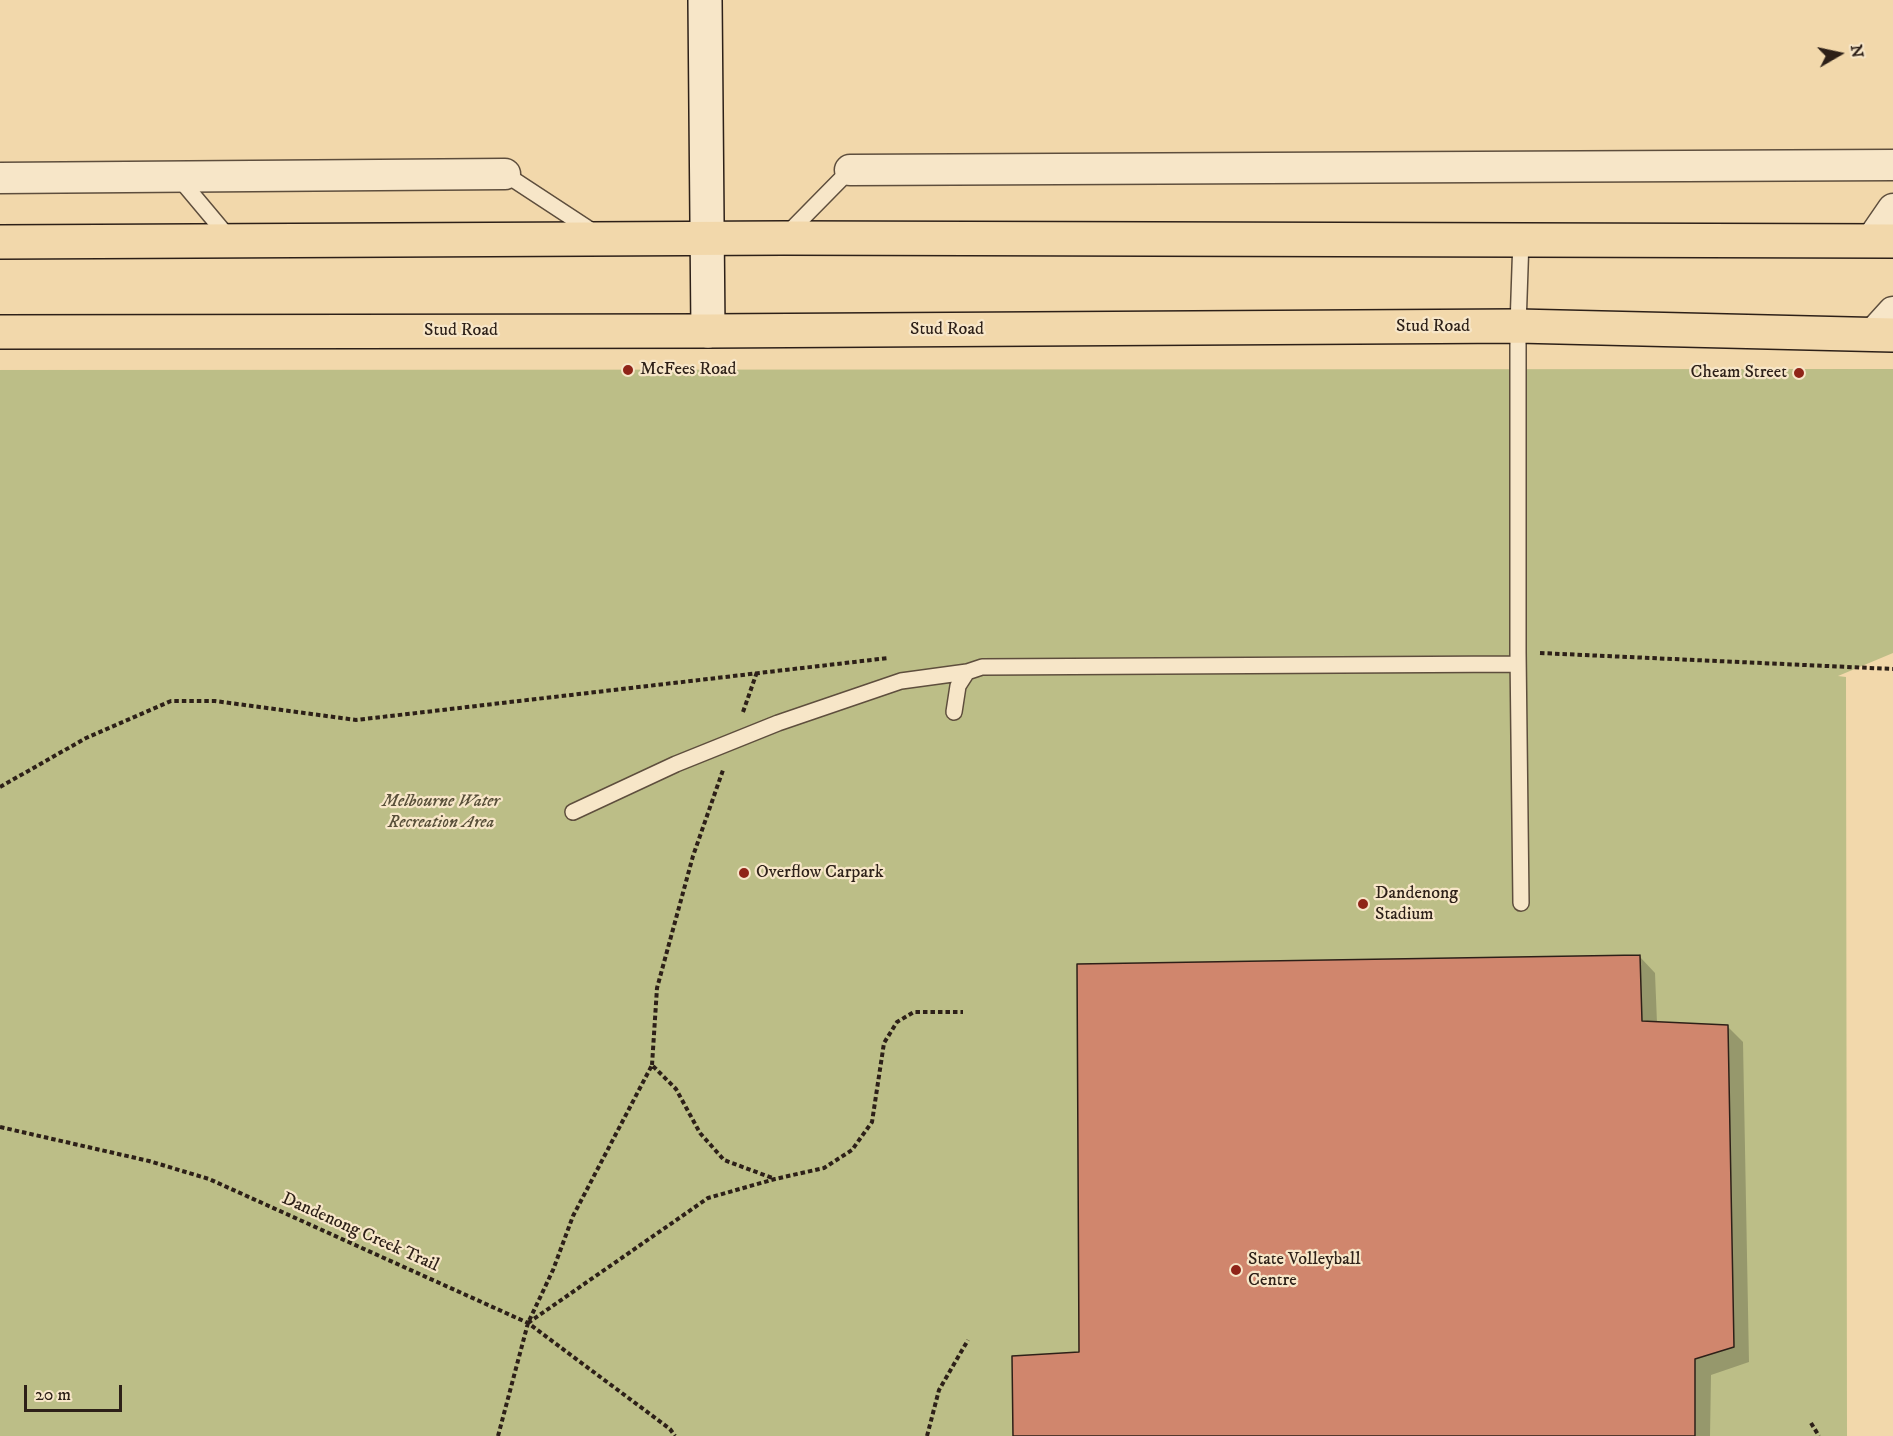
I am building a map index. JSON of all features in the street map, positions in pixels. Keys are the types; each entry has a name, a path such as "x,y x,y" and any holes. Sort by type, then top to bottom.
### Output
{"highway":[{"path":"0,242 603,238 1882,241"},
{"name":"Stud Road","path":"0,332 1518,326 1886,327"}],"street":[{"path":"705,0 708,331"},
{"path":"850,170 1893,165"},
{"path":"0,178 505,174"},
{"path":"1882,241 1893,209"}],"lane":[{"path":"784,238 850,170"},
{"path":"505,174 603,238"},
{"path":"178,177 232,241"},
{"path":"1521,239 1518,326 1521,903"},
{"path":"573,812 676,764 778,723 901,681 982,668 1518,658"},
{"path":"954,712 958,686 967,672"}],"path":[{"path":"0,787 86,738 171,700 215,700 356,720 895,657"},
{"path":"1518,658 1893,669"},
{"path":"498,1436 528,1323 553,1270 573,1216 652,1065 657,988 693,856 757,672"},
{"path":"528,1323 708,1198 824,1168 852,1150 872,1122 884,1043 897,1022 914,1012 963,1012"},
{"path":"652,1065 676,1089 700,1133 724,1160 775,1179"},
{"name":"Dandenong Creek Trail","path":"0,1127 148,1161 209,1179 528,1323 670,1429 675,1436"},
{"path":"927,1436 939,1390 968,1340"},
{"path":"1811,1423 1819,1436"}],"green space":[{"name":"Melbourne Water Recreation Area","path":"1893,369 1893,653 1838,676 1846,677 1847,1436 0,1436 0,370"}],"building":[{"path":"1640,955 1642,1021 1728,1025 1734,1347 1695,1359 1695,1436 1013,1436 1012,1356 1079,1352 1077,964"}],"place":[{"name":"McFees Road","path":"628,370"},
{"name":"Cheam Street","path":"1799,373"},
{"name":"Overflow Carpark","path":"744,873"},
{"name":"Dandenong Stadium","path":"1363,904"},
{"name":"State Volleyball Centre","path":"1236,1270"}]}
